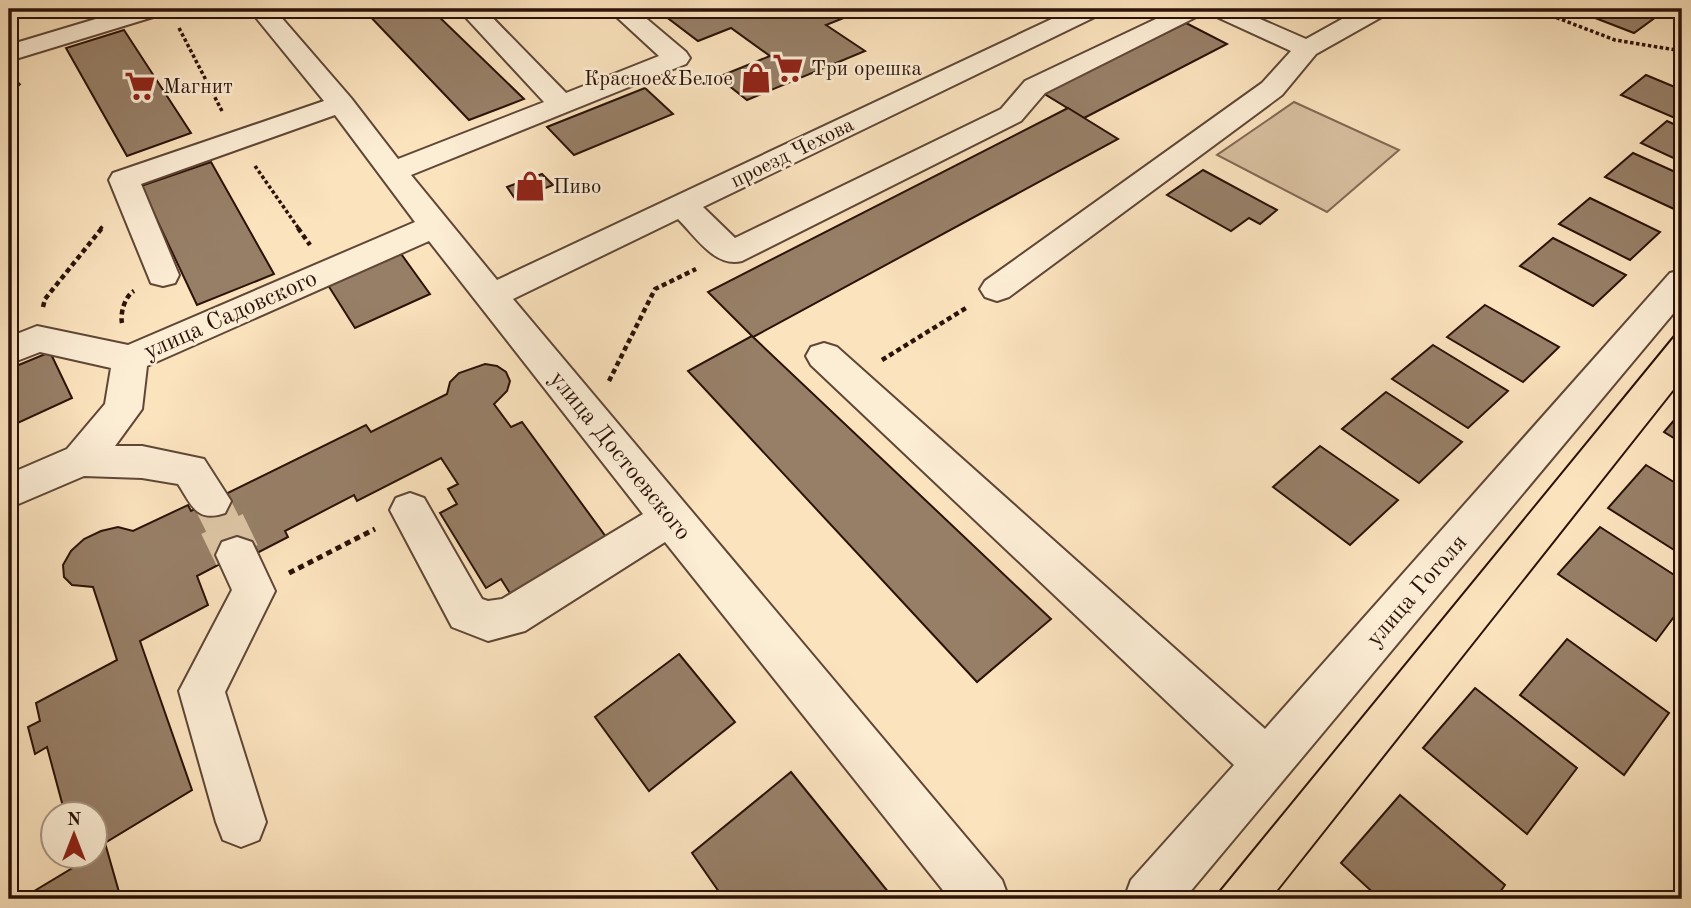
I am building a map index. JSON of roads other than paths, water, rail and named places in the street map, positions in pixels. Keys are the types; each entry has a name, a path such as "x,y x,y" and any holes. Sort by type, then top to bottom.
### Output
{"street":[{"path":"9,53 154,9"},
{"name":"улица Достоевского","path":"261,9 341,104 434,226 670,518 983,899"},
{"path":"470,9 562,105"},
{"path":"392,172 677,58 620,9"},
{"name":"проезд Чехова","path":"492,295 1092,9"},
{"path":"682,205 732,253 1011,115 1035,87 1196,9"},
{"path":"1217,9 1307,49"},
{"path":"997,289 1272,89 1307,49 1378,9"},
{"path":"163,275 124,180 341,104"},
{"name":"улица Садовского","path":"9,492 81,460 123,409 130,359 434,226"},
{"name":"улица Гоголя","path":"1150,899 1682,281"},
{"path":"23,345 130,359"},
{"path":"837,368 1268,762"},
{"path":"81,460 142,463 190,470 211,501"},
{"path":"410,510 467,613 488,621 510,617 670,518"},
{"path":"241,822 202,691 245,573"}],"tunnel":[{"path":"211,501 223,525"},
{"path":"222,524 237,555"}],"tram line":[{"path":"1213,899 1682,326"},
{"path":"1271,899 1682,380"}],"place":[{"name":"Три орешка","path":"788,68"},
{"name":"Красное&Белое","path":"756,78"},
{"name":"Магнит","path":"140,86"},
{"name":"Пиво","path":"530,186"}]}
